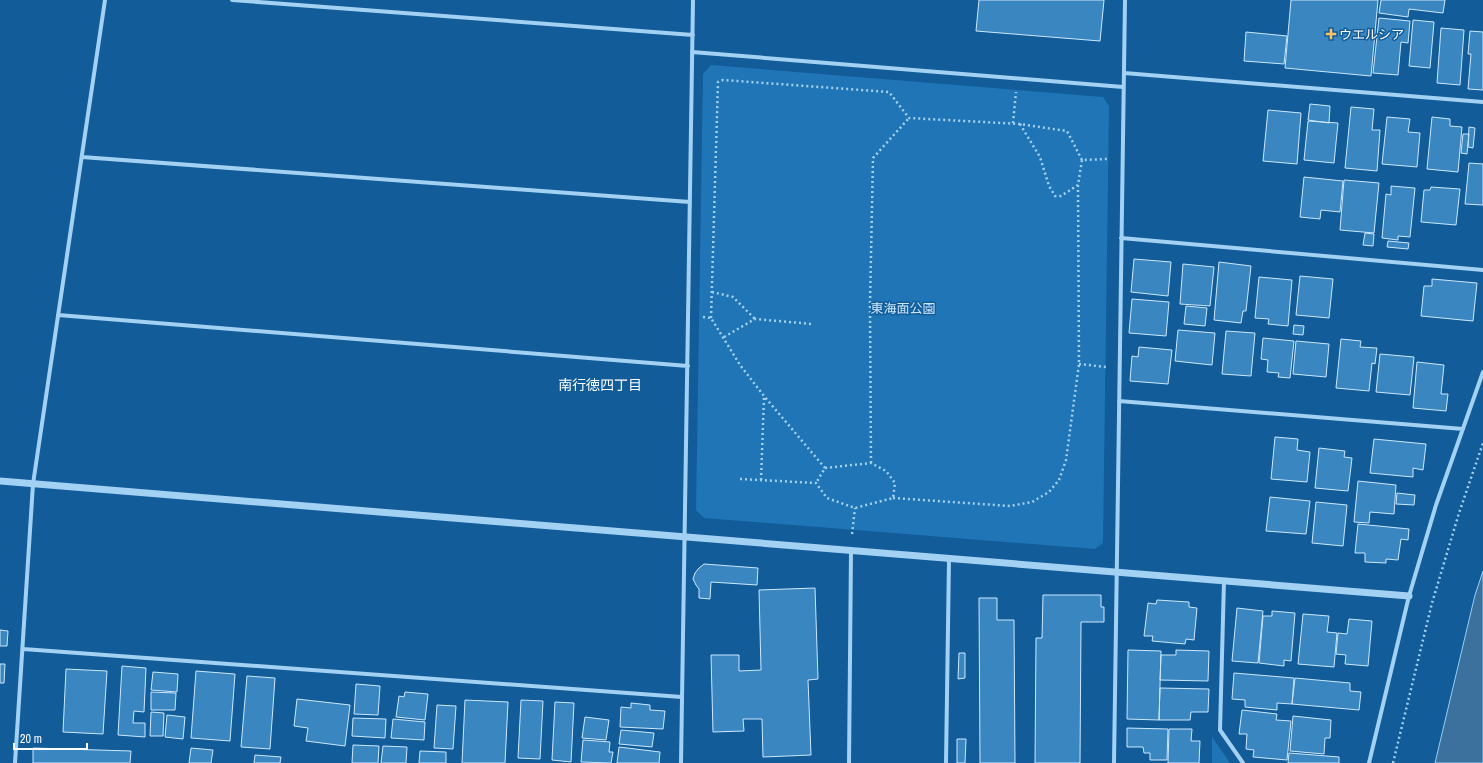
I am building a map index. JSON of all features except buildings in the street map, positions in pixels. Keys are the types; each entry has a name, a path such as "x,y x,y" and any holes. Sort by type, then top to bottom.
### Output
{"street":[{"path":"15,763 33,484 105,0"},
{"path":"232,0 693,35"},
{"path":"681,763 693,0"},
{"path":"1114,763 1125,0"},
{"path":"692,52 1017,80 1123,87"},
{"path":"1124,72 1483,102"},
{"path":"82,157 690,202"},
{"path":"1121,238 1483,270"},
{"path":"58,315 688,366"},
{"path":"1368,763 1409,596 1436,505 1483,372"},
{"path":"1119,401 1463,429"},
{"path":"0,481 1409,596"},
{"path":"849,763 851,551"},
{"path":"946,763 949,559"},
{"path":"1224,581 1220,730 1243,763"},
{"path":"23,649 682,697"}],"path":[{"path":"816,483 827,498 855,508 893,498 1010,506 1032,502 1049,492 1059,480 1066,460 1079,364 1078,185 1082,160 1067,131 1013,123 909,118 889,92 723,80 718,82 711,318 740,365 764,396 825,468"},
{"path":"1013,123 1017,80"},
{"path":"871,464 870,304 873,158 909,118"},
{"path":"1020,124 1040,157 1049,186 1055,196 1061,196 1078,185"},
{"path":"1082,160 1122,159"},
{"path":"712,292 733,297 754,319"},
{"path":"688,315 711,318"},
{"path":"724,337 754,319 812,324"},
{"path":"1079,364 1120,368"},
{"path":"762,480 764,396"},
{"path":"1393,763 1432,603 1459,513 1483,443"},
{"path":"825,468 871,464 886,471 895,483 893,498"},
{"path":"816,483 825,468"},
{"path":"740,479 816,483"},
{"path":"851,551 855,508"}],"green space":[{"name":"東海面公園","path":"711,65 1103,97 1109,106 1103,543 1095,549 704,518 696,510 703,74"},
{"path":"1212,737 1230,763 1212,763"}],"shaded area":[{"path":"1483,571 1483,763 1435,763 1475,595"}],"place":[{"name":"ウエルシア","path":"1331,34"}],"district":[{"name":"南行徳四丁目","path":"600,385"}]}
